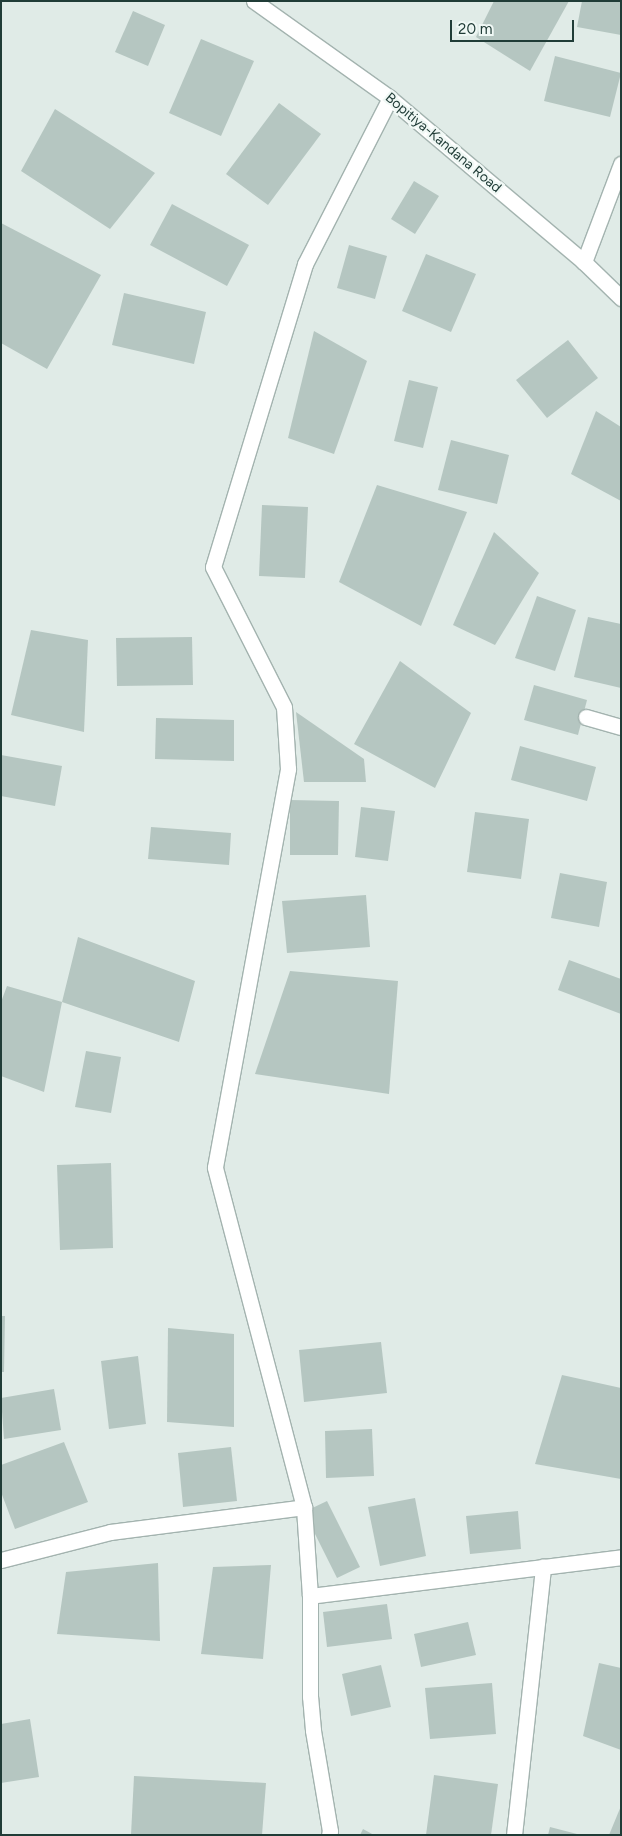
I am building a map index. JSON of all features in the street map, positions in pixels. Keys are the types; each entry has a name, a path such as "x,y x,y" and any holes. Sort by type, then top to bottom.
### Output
{"street":[{"name":"Bopitiya-Kandana Road","path":"254,1 390,98 584,262 621,298"},
{"path":"329,1835 330,1831 313,1730 310,1698 310,1596 304,1507 215,1167 288,769 284,707 213,567 305,264 390,98"},
{"path":"584,262 621,164"},
{"path":"586,716 621,727"},
{"path":"1,1560 110,1532 304,1507"},
{"path":"310,1596 621,1558"},
{"path":"514,1835 543,1567"}],"building":[{"path":"494,1 569,1 530,71 476,37"},
{"path":"582,1 621,1 621,35 577,27"},
{"path":"133,11 165,25 148,66 115,52"},
{"path":"201,39 254,61 221,136 169,113"},
{"path":"555,56 621,73 610,117 544,101"},
{"path":"279,103 321,134 268,205 226,174"},
{"path":"55,109 155,173 110,229 21,171"},
{"path":"414,181 439,196 415,234 391,219"},
{"path":"172,204 249,245 227,286 150,245"},
{"path":"1,223 101,275 47,369 1,343"},
{"path":"349,245 387,256 375,299 337,288"},
{"path":"426,254 476,274 451,332 402,311"},
{"path":"124,293 206,312 194,364 112,345"},
{"path":"314,331 367,361 334,454 288,438"},
{"path":"568,340 598,378 547,418 516,380"},
{"path":"409,380 438,387 423,448 394,441"},
{"path":"596,411 621,427 621,501 571,474"},
{"path":"451,440 509,455 497,504 438,490"},
{"path":"377,485 467,512 421,626 339,582"},
{"path":"262,505 308,507 305,578 259,576"},
{"path":"494,532 539,573 495,645 453,625"},
{"path":"537,596 576,610 555,671 515,658"},
{"path":"588,617 621,624 621,688 574,677"},
{"path":"31,630 88,640 84,732 11,715"},
{"path":"192,637 193,685 117,686 116,638"},
{"path":"400,661 471,713 435,788 354,744"},
{"path":"534,685 587,700 578,735 524,720"},
{"path":"296,712 364,759 366,782 304,782"},
{"path":"156,718 234,720 234,761 155,759"},
{"path":"520,746 596,767 587,801 511,780"},
{"path":"1,755 62,766 55,806 1,796"},
{"path":"290,800 339,801 338,855 290,855"},
{"path":"361,807 395,811 388,861 355,857"},
{"path":"475,812 529,819 521,879 467,872"},
{"path":"151,827 231,833 229,865 148,859"},
{"path":"560,873 607,882 599,927 551,918"},
{"path":"366,895 370,947 287,953 282,901"},
{"path":"78,937 195,981 179,1042 62,1002"},
{"path":"569,960 621,979 621,1014 558,990"},
{"path":"290,971 398,981 389,1094 255,1074"},
{"path":"7,986 62,1002 44,1092 1,1076 1,1002"},
{"path":"86,1051 121,1057 111,1113 75,1107"},
{"path":"111,1163 113,1248 60,1250 57,1165"},
{"path":"1,1316 5,1316 4,1372 1,1372"},
{"path":"168,1328 234,1334 234,1427 167,1422"},
{"path":"381,1342 387,1393 304,1402 299,1350"},
{"path":"138,1356 146,1424 109,1429 101,1361"},
{"path":"562,1375 621,1388 621,1479 535,1464"},
{"path":"54,1389 61,1430 4,1439 1,1398"},
{"path":"372,1429 374,1476 326,1478 325,1431"},
{"path":"64,1442 88,1502 15,1529 1,1492 1,1465"},
{"path":"231,1447 237,1501 183,1507 178,1453"},
{"path":"415,1498 426,1556 380,1566 368,1507"},
{"path":"327,1501 360,1567 337,1578 304,1512"},
{"path":"518,1511 521,1549 470,1554 466,1516"},
{"path":"158,1563 160,1641 57,1634 66,1572"},
{"path":"271,1565 263,1659 201,1654 213,1567"},
{"path":"387,1604 392,1639 327,1647 323,1612"},
{"path":"468,1622 476,1655 421,1667 414,1634"},
{"path":"599,1663 621,1668 621,1750 583,1736"},
{"path":"381,1665 391,1707 351,1716 342,1674"},
{"path":"492,1683 496,1734 430,1739 425,1688"},
{"path":"30,1719 39,1777 1,1783 1,1724"},
{"path":"434,1775 498,1784 491,1835 426,1835"},
{"path":"134,1776 266,1783 262,1835 131,1835"},
{"path":"621,1806 621,1835 609,1835"},
{"path":"550,1827 577,1834 577,1835 548,1835"},
{"path":"363,1829 374,1835 360,1835"}]}
